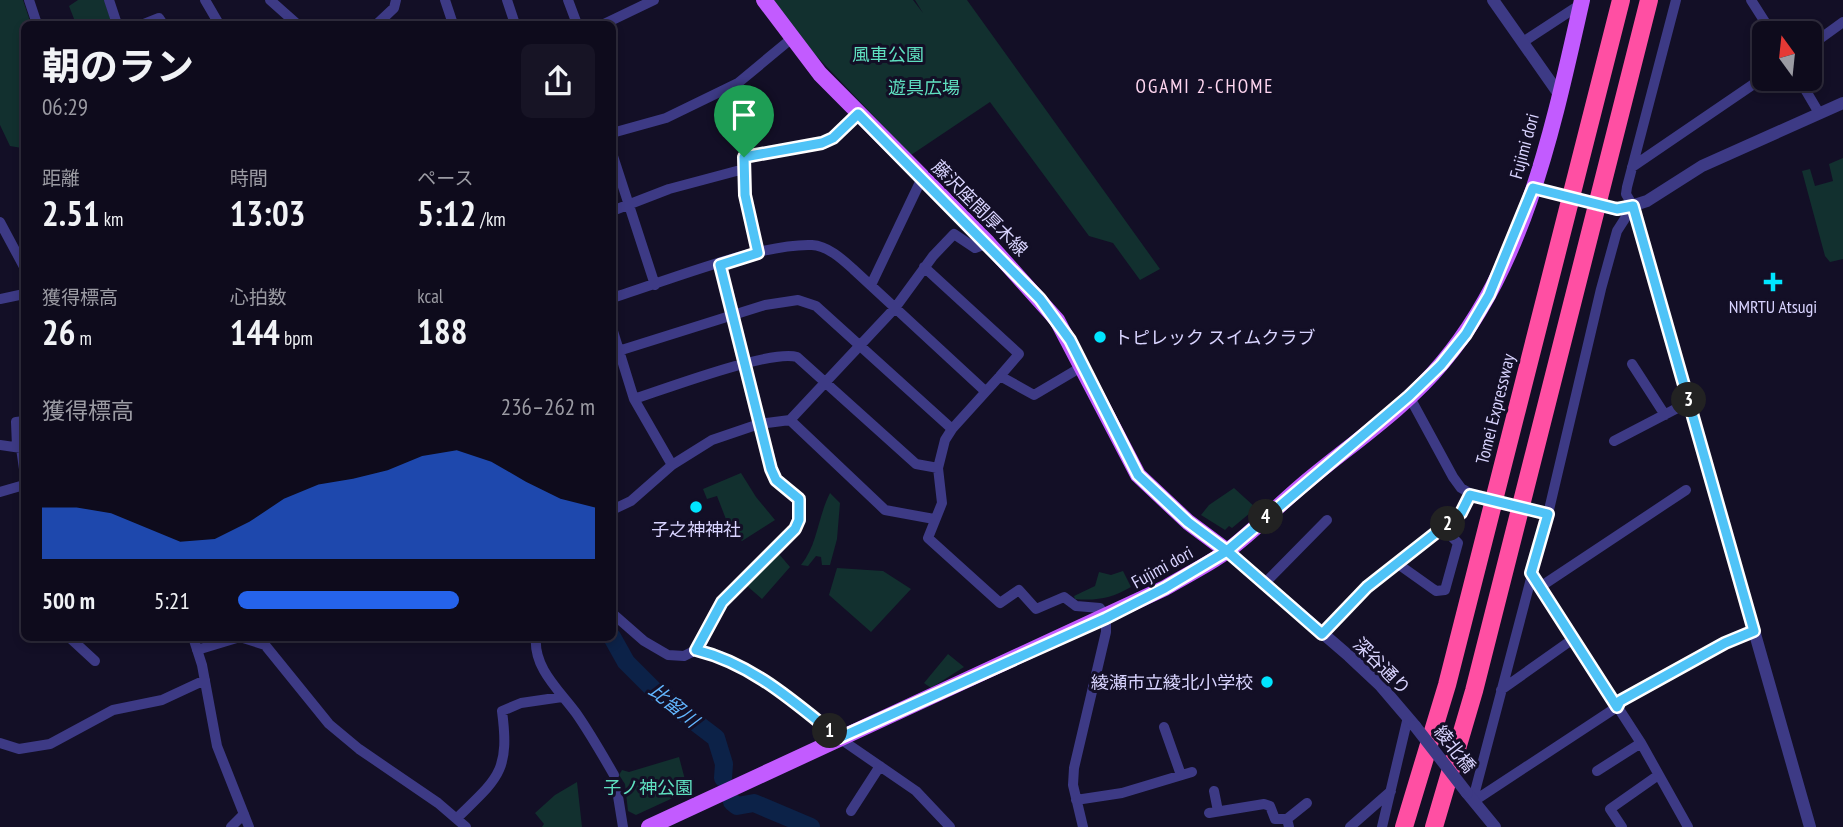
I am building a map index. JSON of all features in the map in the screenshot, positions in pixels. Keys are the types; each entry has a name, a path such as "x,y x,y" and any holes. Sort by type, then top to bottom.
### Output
{"highway":[{"name":"Tomei Expressway","path":"1404,827 1447,685 1621,0"},
{"path":"1434,827 1477,678 1649,0"}],"main road":[{"name":"藤沢座間厚木線","path":"764,0 791,39 858,114 988,243 1057,320 1138,475 1188,522 1227,551"},
{"name":"Fujimi dori","path":"649,827 1106,618 1165,588 1227,551 1409,396 1441,365 1483,305 1541,190 1559,94 1582,2"}],"street":[{"path":"29,0 36,21"},
{"path":"109,0 116,21"},
{"path":"205,0 217,21"},
{"path":"380,21 394,8 396,0"},
{"path":"445,0 452,21"},
{"path":"507,0 514,21"},
{"path":"568,0 576,21"},
{"path":"610,21 654,0"},
{"path":"1493,0 1559,94"},
{"path":"1676,0 1626,194 1633,206 1807,826"},
{"path":"1751,0 1764,21"},
{"path":"276,2 294,21"},
{"path":"1523,42 1582,2"},
{"path":"1822,37 1843,22"},
{"path":"616,132 666,118 738,83 791,39"},
{"path":"1632,167 1752,85"},
{"path":"1806,91 1819,113"},
{"path":"1541,190 1617,209 1633,206 1647,201 1702,166 1843,103"},
{"path":"758,253 746,206 744,157 822,143 833,138 858,114"},
{"path":"616,165 655,285"},
{"path":"616,209 669,189 744,169"},
{"path":"871,285 922,178"},
{"path":"1471,798 1531,573 1604,278 1617,231 1633,206"},
{"path":"0,222 21,261"},
{"path":"616,508 631,501 672,466 712,440 759,424 790,421 894,308 924,267 954,234 975,248 988,243"},
{"path":"616,297 758,253 813,245 835,254 985,391"},
{"path":"616,616 644,641 668,655 684,656 696,650 722,602 795,529 799,520 799,499 776,480 730,316 720,265"},
{"path":"924,267 1019,354 952,429 938,468 942,503 928,538 1000,603 1019,590 1036,609 1063,597 1076,606 1100,608 1106,618 1092,699 1074,768 1076,800 1083,827"},
{"path":"0,299 21,295"},
{"path":"672,466 634,399 616,352 765,305 798,300 816,306 952,429"},
{"path":"634,399 743,365 789,355 797,358 824,385 916,464 938,468"},
{"path":"1632,364 1665,415"},
{"path":"1000,376 1034,395 1083,366"},
{"path":"1409,396 1447,467 1470,495 1544,513"},
{"path":"1614,441 1689,402"},
{"path":"17,447 16,422 21,421"},
{"path":"790,421 885,510 934,519"},
{"path":"0,444 21,448"},
{"path":"0,492 21,486"},
{"path":"1539,587 1686,490"},
{"path":"1322,634 1367,587 1461,513 1470,495"},
{"path":"1266,582 1327,520"},
{"path":"1398,564 1436,591 1446,590 1458,543 1443,528"},
{"name":"深谷通り","path":"1227,551 1266,582 1380,685 1411,722"},
{"path":"1531,573 1641,743 1657,776 1688,827"},
{"path":"1471,798 1617,707 1631,695 1725,643 1754,631"},
{"path":"1501,690 1573,639"},
{"path":"75,641 95,661"},
{"path":"194,641 205,680 217,746 249,827"},
{"path":"197,650 227,641"},
{"path":"252,641 265,645 330,724 466,827"},
{"path":"536,641 538,656 562,697 596,742 614,775"},
{"path":"696,650 728,659 759,677 839,738 916,791 950,827"},
{"path":"0,743 19,748 50,744 113,710 162,700 205,680"},
{"path":"457,818 498,777 505,741 502,711 521,703 562,697"},
{"path":"1382,827 1411,722"},
{"name":"綾北橋","path":"1411,722 1471,798"},
{"path":"1164,727 1181,775"},
{"path":"1597,771 1641,743"},
{"path":"851,811 880,766"},
{"path":"1076,800 1122,793 1192,772"},
{"path":"1622,827 1610,809 1657,776"},
{"path":"617,790 623,827"},
{"path":"1214,791 1214,812 1264,804 1270,806 1275,819 1288,823 1307,803"},
{"path":"1350,827 1391,791"},
{"path":"1471,798 1495,827"},
{"path":"231,827 244,814"}],"green space":[{"path":"0,0 23,0 30,21 21,21 21,148 10,146 0,125"},
{"path":"78,0 104,0 111,21 75,21 69,6"},
{"path":"773,0 913,0 923,13 915,0 967,0 1160,269 1140,280 1113,243 1089,236 990,102 911,155 805,44"},
{"path":"1843,158 1843,259 1830,262 1825,256 1802,171 1810,169 1815,186 1833,181 1829,164"},
{"path":"741,473 775,520 742,541 729,527 717,496 707,499 703,489"},
{"path":"1234,488 1256,508 1232,528 1229,526 1225,530 1201,515 1209,505"},
{"path":"830,493 840,503 837,539 830,565 822,565 821,557 816,556 808,566 801,565 811,549"},
{"path":"779,554 790,567 762,599 746,585"},
{"path":"837,568 883,571 911,589 871,632 829,595"},
{"path":"1123,571 1131,587 1104,598 1075,599 1074,596 1095,586 1099,572 1111,575"},
{"path":"948,654 964,667 931,688 924,683"},
{"name":"子ノ神公園","path":"679,757 688,791 636,815 628,811 625,784 619,775 622,770 629,772"},
{"path":"577,782 582,827 542,827 544,824 535,813 555,795"}],"waterway":[{"name":"比留川","path":"614,641 626,662 657,693 716,738 724,764 723,778"},
{"name":"比留川","path":"732,802 737,806 754,803 811,827"}],"place":[{"name":"NMRTU Atsugi","path":"1773,282"},
{"name":"トピレック スイムクラブ","path":"1100,337"},
{"name":"子之神神社","path":"696,507"},
{"name":"綾瀬市立綾北小学校","path":"1267,682"}],"district":[{"name":"OGAMI 2-CHOME","path":"1205,86"}],"route":[{"path":"744,157 746,206 758,253 720,265 730,316 771,469 776,480 799,499 799,520 795,529 722,602 707,625 696,650 735,662 771,684 839,738 1106,618 1165,588 1227,551 1266,582 1322,634 1367,587 1461,513 1470,495 1548,514 1531,573 1575,646 1617,707 1620,701 1725,643 1754,631 1633,206 1617,209 1533,188 1489,295 1466,334 1441,365 1409,396 1227,551 1188,522 1138,475 1120,444 1070,340 1040,299 988,243 858,114 833,138 822,143 744,157"}],"park label":[{"name":"風車公園","path":"888,54"},
{"name":"遊具広場","path":"924,87"}]}
